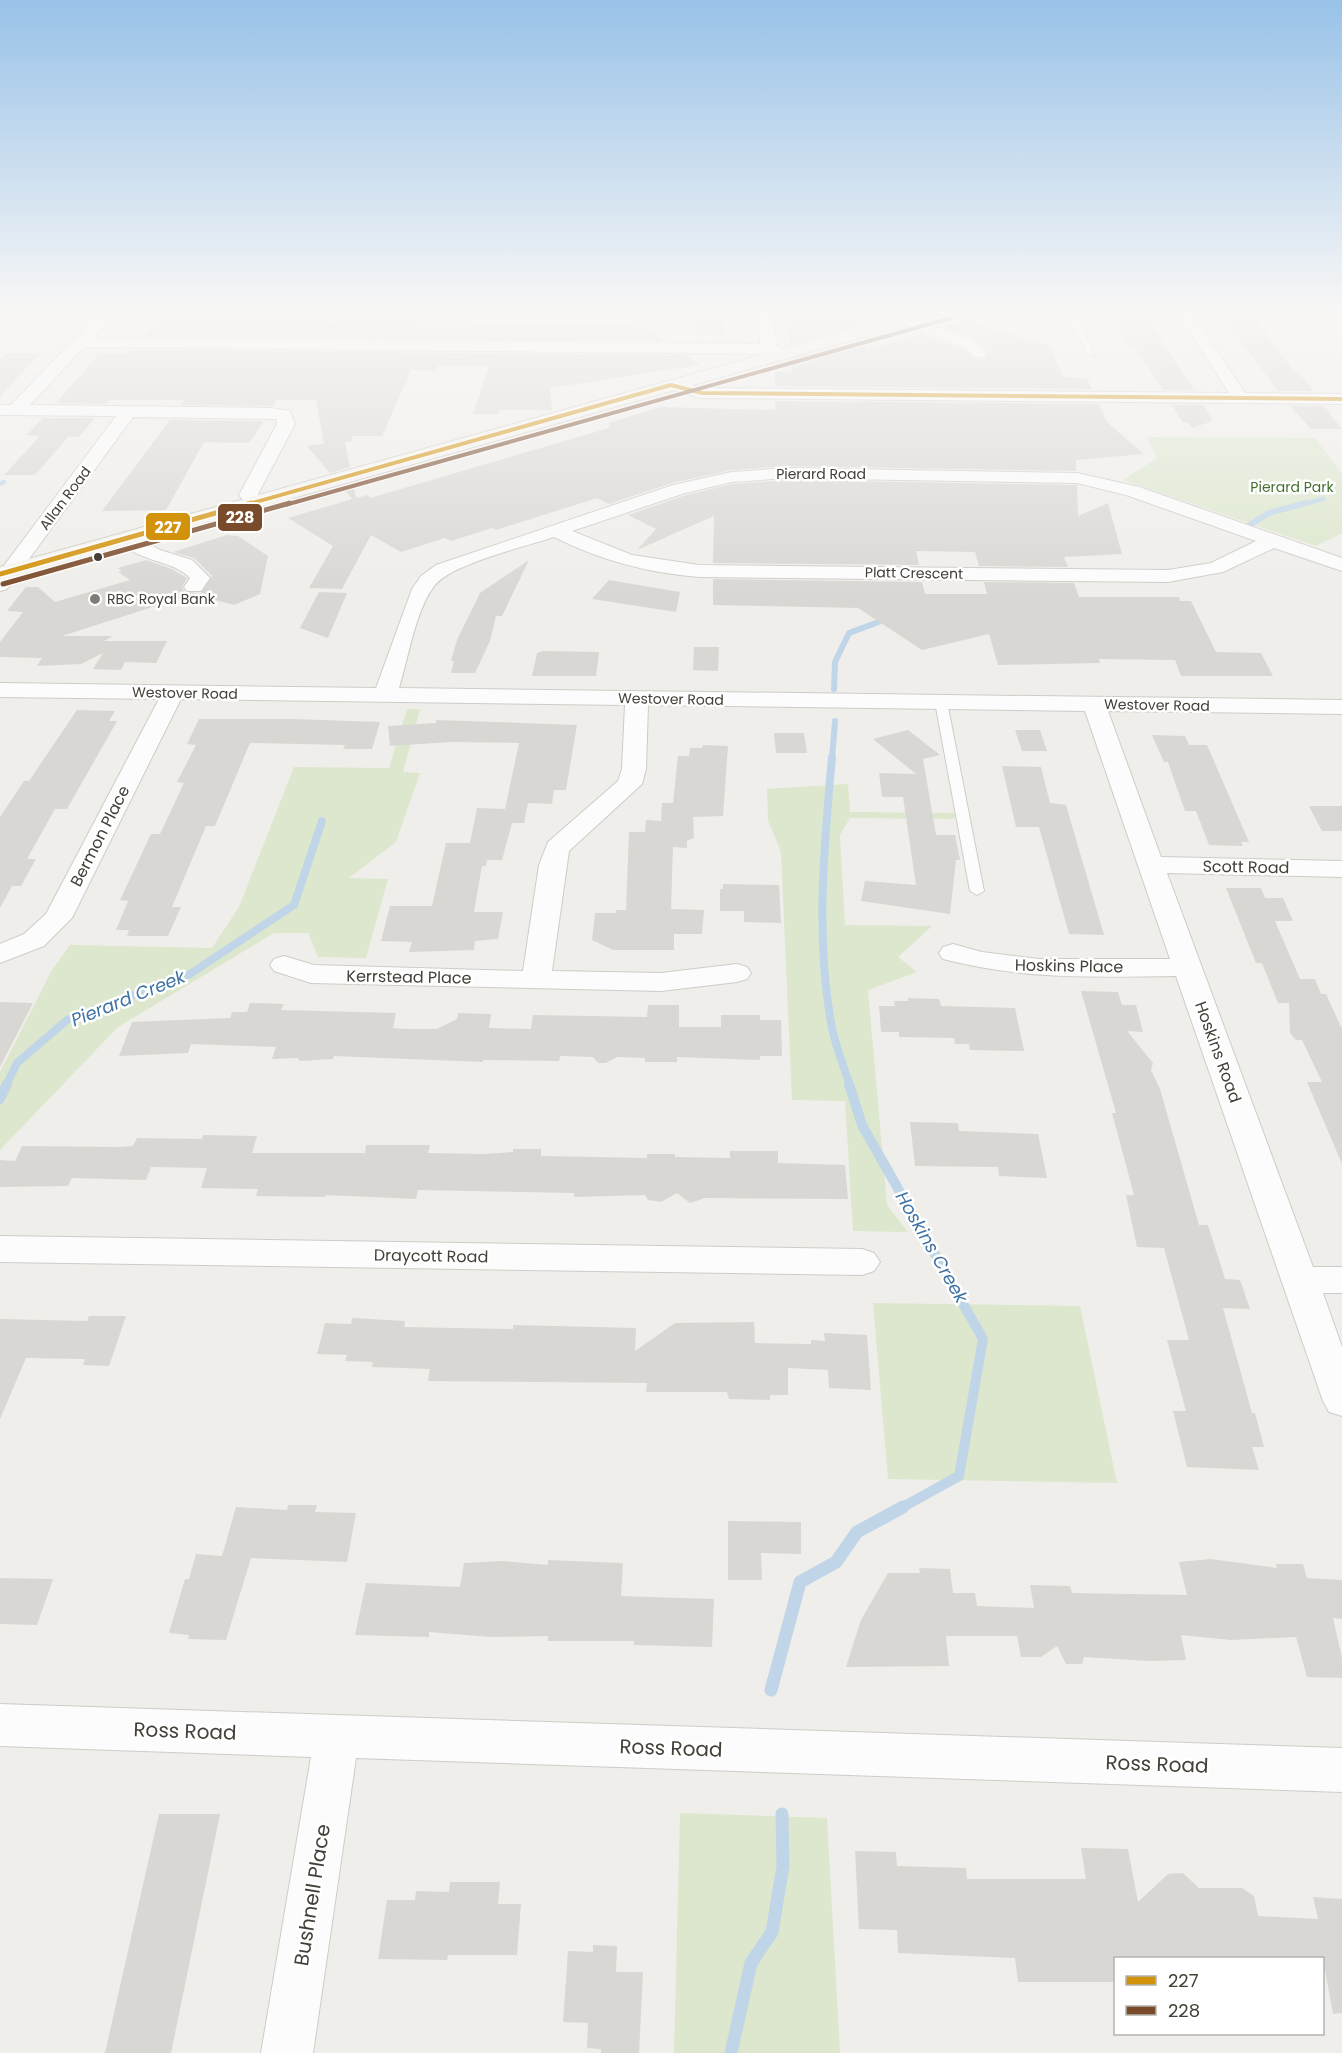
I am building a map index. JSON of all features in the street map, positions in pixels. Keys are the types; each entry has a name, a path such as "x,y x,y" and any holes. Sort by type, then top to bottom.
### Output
{"street":[{"path":"4,576 128,538 604,404"},
{"path":"8,410 271,412 284,415 286,423 248,495 255,502"},
{"name":"Allan Road","path":"4,576 129,411"},
{"name":"Pierard Road","path":"385,696 419,596 428,580 449,566 680,489 759,474 1025,475 1077,478 1107,484 1342,565"},
{"name":"Platt Crescent","path":"555,530 619,559 654,567 699,571 1168,576 1216,568 1273,541"},
{"path":"128,538 153,554 181,560 194,568 200,578 194,587"},
{"name":"Westover Road","path":"0,690 1342,707"},
{"name":"Bermon Place","path":"0,954 34,940 58,918 173,693"},
{"path":"536,979 552,865 557,848 630,784 634,769 637,699"},
{"name":"Hoskins Road","path":"1094,704 1186,967 1302,1280 1342,1401"},
{"name":"Scott Road","path":"1150,865 1342,868"},
{"name":"Hoskins Place","path":"953,953 987,964 1020,966 1186,967"},
{"name":"Kerrstead Place","path":"284,965 311,974 349,976 661,982 694,980 737,973"},
{"name":"Draycott Road","path":"0,1249 862,1262"},
{"path":"1302,1280 1342,1280"},
{"name":"Ross Road","path":"0,1725 1342,1770"},
{"name":"Bushnell Place","path":"286,2053 337,1736"}],"lane":[{"path":"941,702 977,891"}],"green space":[{"name":"Pierard Park","path":"1146,437 1315,438 1342,474 1342,533 1316,546 1123,480 1157,458"},
{"path":"407,709 420,709 403,772 420,773 396,842 349,878 388,879 366,958 318,957 308,933 274,933 118,1027 0,1150 0,1072 52,970 70,945 212,948 239,907 294,767 389,768"},
{"path":"848,784 850,812 955,813 954,819 850,818 840,835 845,925 932,926 898,957 917,972 868,990 887,1205 908,1232 853,1231 845,1101 792,1100 781,852 768,820 767,789"},
{"path":"873,1303 1080,1306 1117,1483 888,1479"},
{"path":"680,1813 827,1818 840,2053 674,2053"}],"building":[{"path":"182,404 274,404 273,406"},
{"path":"317,404 396,404 382,436 352,436 353,441 345,442 350,467 330,473 307,446 324,444"},
{"path":"476,404 551,404 552,410 500,410 498,414 473,414"},
{"path":"775,404 1099,404 1107,422 1144,454 1076,460 1076,471 786,466 732,470 672,483 609,504 597,498 496,530 492,528 451,541 445,538 401,552 371,535 342,589 309,588 333,546 288,518 352,499 342,487 353,484 356,498 368,495 370,498 609,428 609,423 659,407 775,410"},
{"path":"1172,405 1203,405 1213,421 1192,428 1188,423 1183,423"},
{"path":"1290,406 1324,406 1342,429 1311,429"},
{"path":"43,418 95,418 79,437 68,437 35,475 4,475 40,436 27,435"},
{"path":"170,420 264,421 249,443 204,442 166,510 102,511"},
{"path":"786,480 1077,485 1078,516 1108,503 1122,554 1064,557 1068,567 979,566 975,552 916,551 919,565 713,563 714,516 637,550 656,529 628,515 686,495 732,484"},
{"path":"227,535 238,536 268,556 260,594 234,605 193,594 62,636 113,636 104,641 167,641 156,663 125,662 121,670 93,669 103,653 81,664 37,666 42,658 0,657 0,642 23,612 7,611 26,587 38,587 55,602 130,580 118,572 122,571 118,568 146,560 172,569 187,578 182,587 185,592 201,593 212,576 194,558 173,552"},
{"path":"529,560 502,616 496,616 490,641 475,673 451,673 454,661 451,661 457,640 480,593"},
{"path":"713,579 922,582 925,594 987,594 984,582 1074,583 1079,597 1179,597 1180,601 1191,601 1216,652 1261,653 1273,676 1181,676 1175,660 1099,659 1100,663 998,665 989,634 922,650 858,608 713,605"},
{"path":"609,580 680,592 676,612 592,599"},
{"path":"319,592 347,593 328,638 300,628"},
{"path":"694,647 719,647 718,671 693,670"},
{"path":"543,651 599,652 596,676 532,676 537,653"},
{"path":"77,710 115,711 109,721 117,721 67,809 55,809 27,859 36,859 21,886 12,886 0,908 0,817 24,781 29,781"},
{"path":"199,719 380,722 372,749 343,749 345,745 250,743 215,826 206,826 172,907 181,907 168,936 127,936 129,930 116,930 128,901 120,900 151,834 160,834 184,783 177,782 196,745 187,744"},
{"path":"436,720 577,725 566,790 554,790 552,804 528,803 524,823 512,823 502,860 487,860 486,866 482,866 474,912 503,912 498,939 475,941 474,950 409,952 412,942 381,941 390,906 432,906 446,843 470,843 477,808 505,809 519,743 451,742 390,746 388,726 436,723"},
{"path":"908,730 940,755 923,759 936,835 955,835 960,860 956,860 950,914 861,901 865,881 916,885 903,797 882,797 879,773 916,774 873,739"},
{"path":"1015,730 1040,730 1047,751 1022,751"},
{"path":"774,733 804,733 807,753 776,753"},
{"path":"1152,735 1185,736 1189,745 1207,745 1249,842 1241,842 1243,846 1209,845 1196,811 1185,811 1168,762 1164,762"},
{"path":"703,745 728,746 723,816 693,817 694,838 687,841 687,848 673,847 671,909 704,910 702,934 674,934 674,950 613,950 592,940 595,913 616,913 616,910 626,910 629,832 645,832 646,820 661,821 662,803 673,803 678,756 689,756 690,748 702,748"},
{"path":"1002,766 1041,767 1050,803 1066,805 1104,935 1069,934 1039,827 1016,827"},
{"path":"1309,806 1342,806 1342,831 1322,831"},
{"path":"723,884 779,885 781,923 744,922 744,911 720,911 720,889 723,889"},
{"path":"1226,888 1261,888 1265,898 1283,898 1293,921 1275,921 1300,979 1315,979 1321,994 1326,994 1342,1029 1342,1164 1307,1082 1322,1082 1302,1040 1296,1040 1290,1033 1289,1003 1278,1003 1262,963 1256,963"},
{"path":"1081,991 1118,992 1122,1005 1136,1005 1143,1032 1127,1031 1153,1063 1151,1070 1160,1089 1199,1225 1208,1225 1225,1279 1240,1280 1250,1309 1223,1308 1252,1413 1255,1413 1264,1447 1252,1447 1259,1470 1187,1467 1173,1411 1186,1411 1167,1340 1189,1340 1164,1248 1137,1247 1126,1195 1134,1195 1112,1113 1116,1113"},
{"path":"908,998 939,999 941,1006 1015,1008 1024,1051 970,1050 969,1044 955,1044 954,1038 899,1037 899,1032 881,1032 879,1006 895,1006 894,1001 908,1001"},
{"path":"0,1002 33,1003 0,1067"},
{"path":"250,1003 284,1004 281,1010 396,1013 393,1028 405,1029 437,1029 457,1019 458,1013 491,1014 489,1028 531,1029 533,1015 647,1017 648,1005 679,1005 679,1027 721,1027 721,1015 760,1015 760,1020 781,1020 782,1056 760,1056 760,1060 677,1057 677,1062 645,1062 645,1058 617,1057 606,1063 598,1063 593,1057 560,1056 559,1061 483,1060 483,1062 334,1056 333,1059 300,1061 297,1058 272,1059 276,1047 191,1044 188,1053 119,1056 132,1022 230,1018 232,1012 247,1012"},
{"path":"910,1122 958,1123 959,1131 1038,1134 1047,1178 999,1176 998,1167 915,1166"},
{"path":"203,1135 257,1136 252,1153 365,1153 366,1145 430,1145 428,1153 483,1154 513,1152 513,1149 541,1149 541,1156 647,1158 647,1154 675,1154 675,1157 730,1158 730,1151 778,1151 778,1163 845,1165 848,1199 705,1198 690,1203 677,1193 661,1202 648,1200 645,1195 574,1197 574,1193 418,1190 416,1199 326,1195 325,1197 256,1196 258,1189 201,1188 207,1168 151,1167 146,1180 72,1178 68,1186 0,1187 0,1160 15,1161 22,1146 119,1147 133,1146 137,1138 202,1139"},
{"path":"89,1316 126,1316 109,1366 83,1365 85,1359 26,1358 0,1419 0,1319 87,1321"},
{"path":"352,1318 405,1321 404,1327 513,1329 513,1325 636,1328 635,1351 675,1323 754,1322 755,1343 811,1344 811,1340 825,1341 824,1333 867,1335 871,1390 829,1388 828,1370 788,1368 788,1395 770,1395 770,1400 729,1399 727,1392 646,1392 647,1383 428,1381 430,1369 372,1367 373,1362 345,1361 347,1355 317,1354 325,1323 351,1324"},
{"path":"288,1505 317,1505 315,1512 356,1513 347,1562 251,1558 226,1640 188,1639 189,1635 169,1633 185,1579 189,1579 196,1554 222,1556 236,1507 287,1510"},
{"path":"728,1521 801,1522 801,1554 761,1553 762,1580 728,1580"},
{"path":"1211,1559 1277,1568 1276,1564 1303,1564 1307,1578 1342,1580 1342,1619 1333,1618 1342,1658 1342,1678 1307,1677 1296,1637 1231,1640 1181,1635 1186,1660 1149,1661 1084,1657 1082,1664 1066,1664 1057,1646 1041,1657 1021,1657 1017,1636 946,1636 949,1666 846,1667 861,1620 888,1573 920,1573 919,1568 950,1569 953,1593 975,1593 977,1606 1034,1608 1030,1585 1070,1586 1072,1593 1187,1595 1179,1562"},
{"path":"548,1560 623,1563 621,1596 714,1599 712,1647 634,1645 634,1641 548,1641 548,1636 491,1637 429,1632 429,1637 355,1635 366,1583 460,1587 464,1563 502,1561 548,1565"},
{"path":"0,1578 53,1579 37,1625 0,1624"},
{"path":"159,1814 220,1814 171,2053 105,2053"},
{"path":"1081,1848 1128,1849 1138,1902 1168,1874 1183,1873 1199,1888 1242,1888 1254,1896 1258,1916 1318,1919 1313,1897 1342,1899 1342,2013 1333,2014 1324,1957 1114,1957 1114,1982 1018,1982 1015,1958 898,1953 897,1930 859,1929 855,1851 896,1852 897,1866 966,1868 967,1879 1086,1879"},
{"path":"450,1882 500,1882 498,1904 521,1904 517,1955 448,1955 447,1960 378,1959 387,1900 415,1900 416,1891 449,1892"},
{"path":"593,1945 617,1946 616,1972 643,1972 639,2053 601,2053 601,2049 587,2048 588,2023 563,2022 568,1951 593,1952"}],"waterway":[{"path":"0,484 4,482"},
{"path":"1300,505 1323,499"},
{"path":"1248,526 1269,513 1306,503"},
{"name":"Hoskins Creek","path":"834,689 835,662 849,633 889,618"},
{"name":"Hoskins Creek","path":"832,758 835,721"},
{"name":"Hoskins Creek","path":"832,757 824,859 822,927 832,1028 850,1086"},
{"name":"Pierard Creek","path":"6,1086 17,1063 67,1020 190,974 294,905 322,821"},
{"name":"Pierard Creek","path":"0,1099 7,1084"},
{"name":"Hoskins Creek","path":"849,1084 862,1125 983,1339 959,1476 901,1508"},
{"name":"Hoskins Creek","path":"771,1690 800,1582 836,1562 857,1532 903,1507"},
{"name":"Hoskins Creek","path":"731,2053 751,1963 772,1932 783,1866 782,1814"}],"transit line":[{"name":"227","path":"0,574 604,404"},
{"name":"228","path":"3,584 645,404"}],"place":[{"name":"RBC Royal Bank","path":"95,599"}]}
